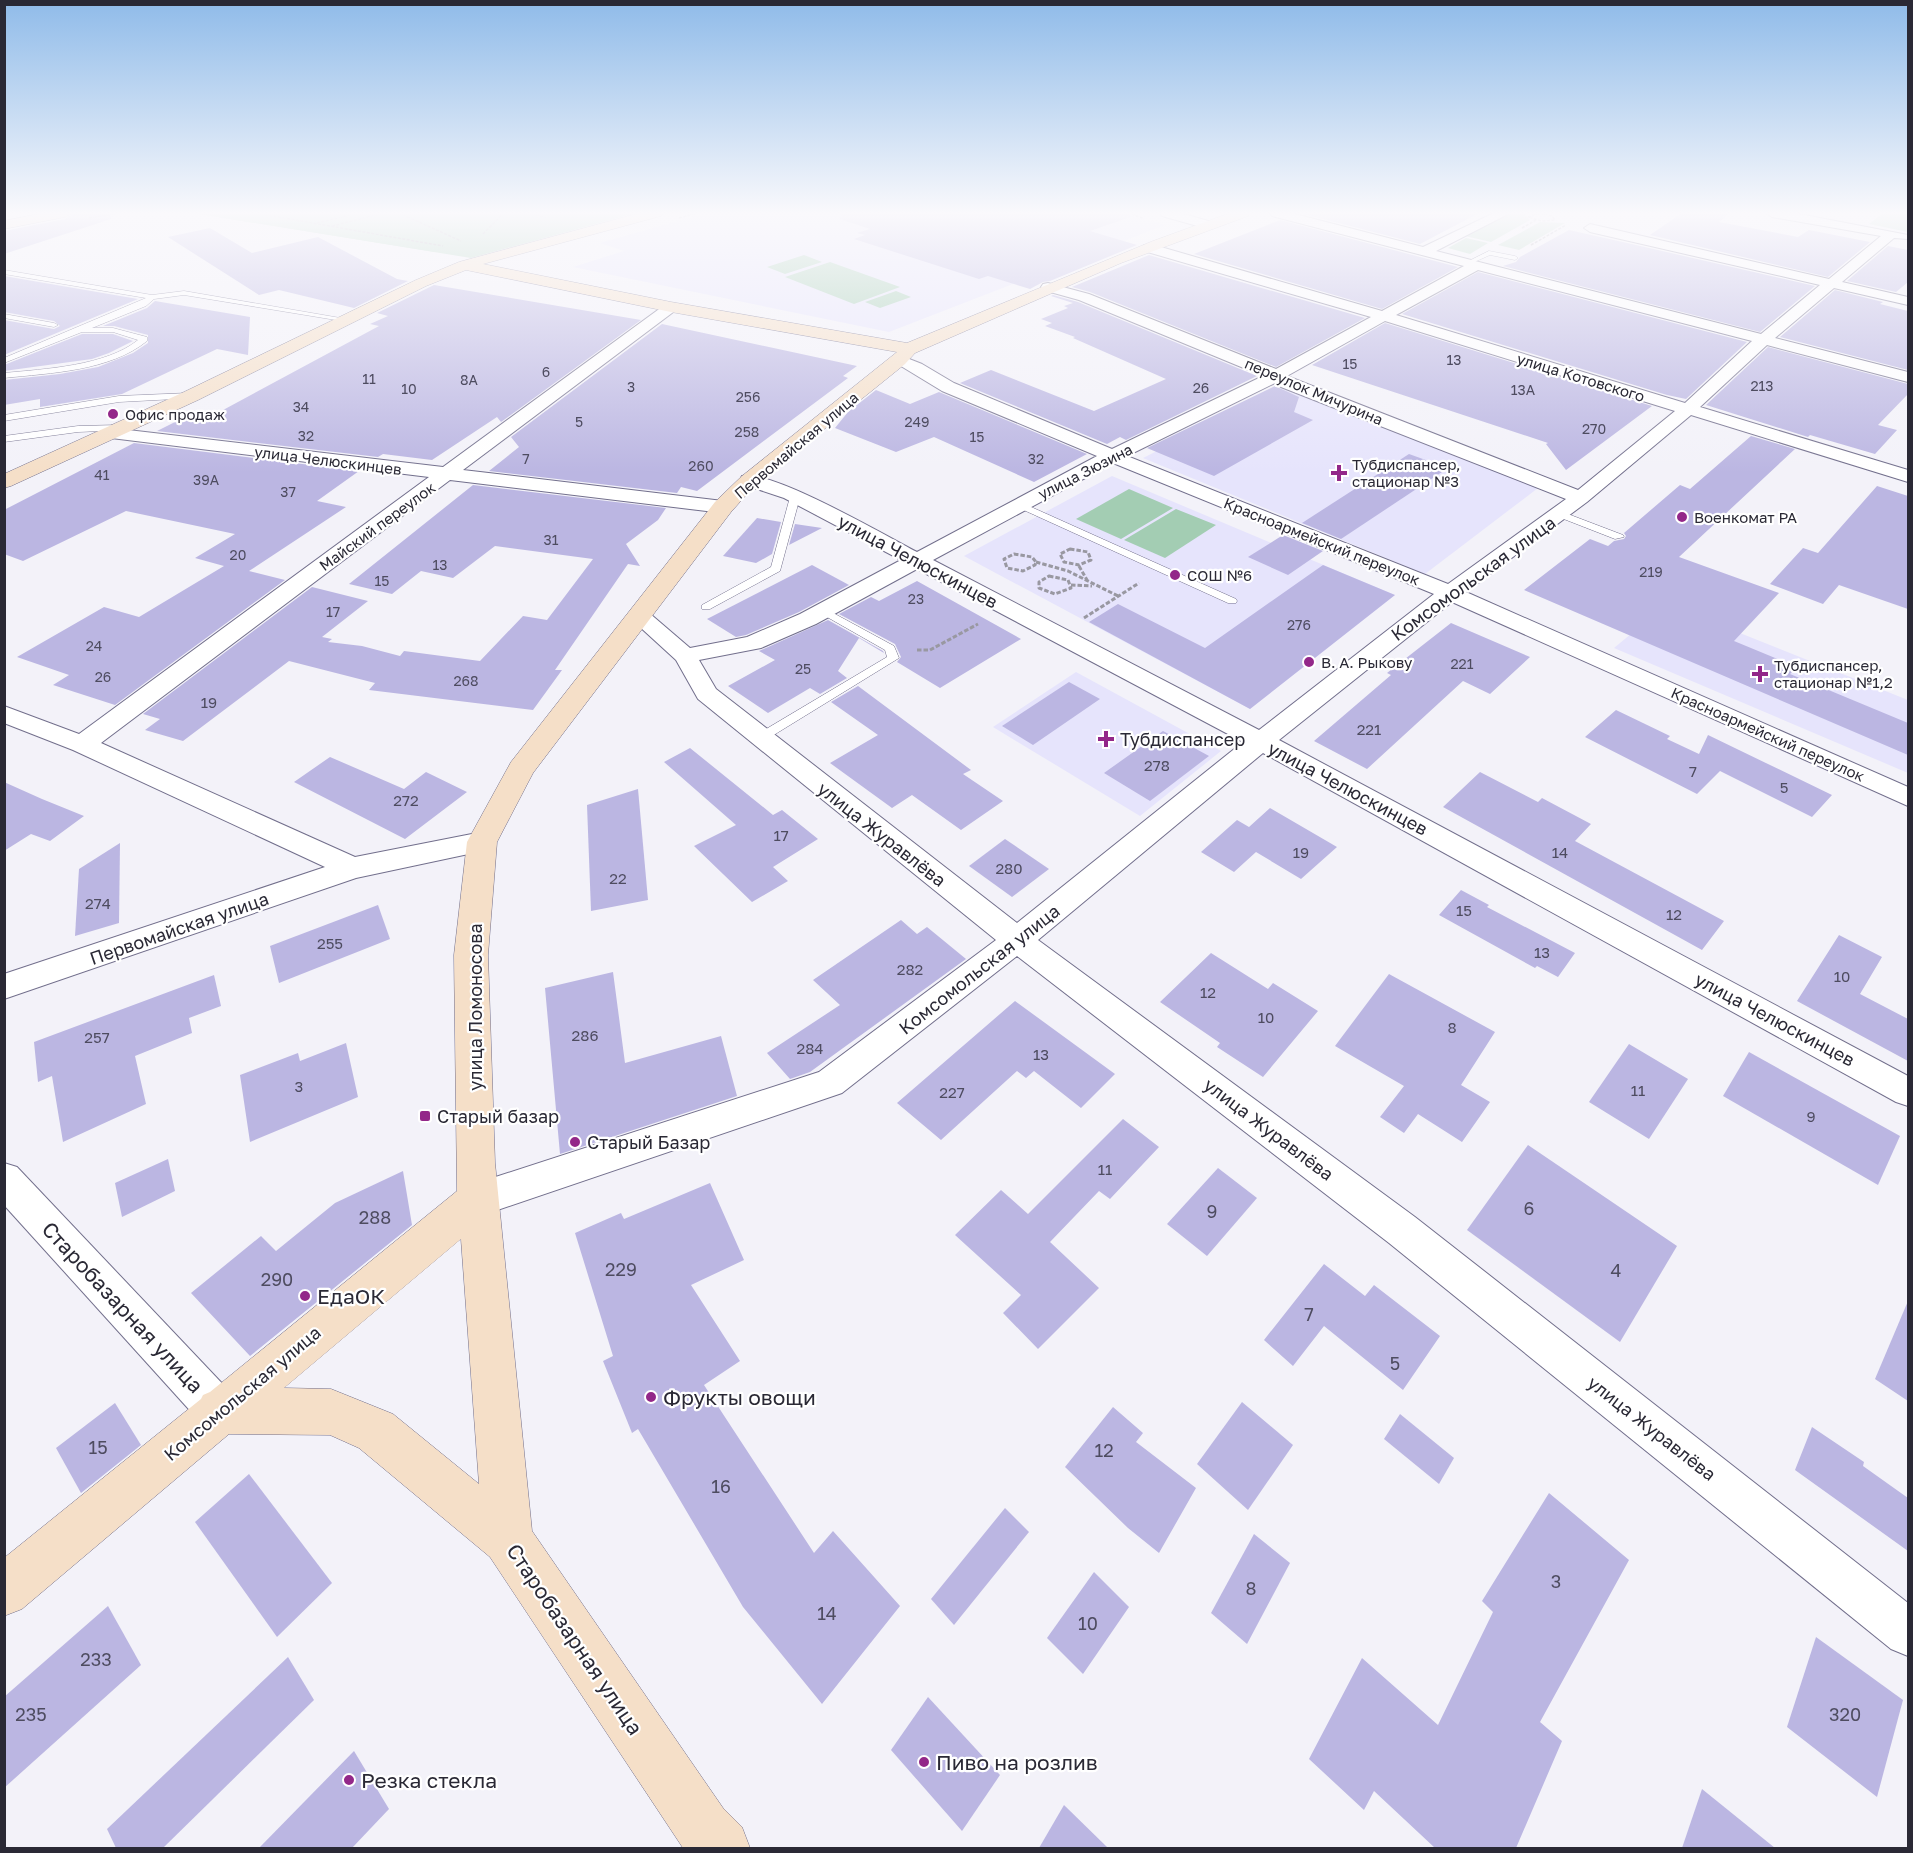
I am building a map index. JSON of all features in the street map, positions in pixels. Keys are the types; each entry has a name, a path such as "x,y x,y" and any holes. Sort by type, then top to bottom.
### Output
{"street":[{"path":"4,482 191,396 390,299"},
{"name":"Красноармейский переулок","path":"634,299 904,355 916,367 948,387 1112,456 1450,592 1908,797"},
{"name":"Первомайская улица","path":"482,842 521,769 723,507 749,480 904,355 1020,299"},
{"name":"переулок Мичурина","path":"1090,299 1265,370 1298,387 1580,498"},
{"name":"улица Котовского","path":"1326,299 1908,476"},
{"name":"улица Зюзина","path":"685,656 753,643 824,611 1112,456 1276,376 1411,299"},
{"path":"1613,299 1908,377"},
{"name":"Комсомольская улица","path":"4,1590 477,1200 830,1083 1017,940 1261,741 1450,592 1560,514 1688,409 1764,339 1812,299"},
{"name":"Майский переулок","path":"82,744 671,307"},
{"name":"улица Челюскинцев","path":"117,431 723,507"},
{"name":"улица Челюскинцев","path":"749,480 795,496 1261,741 1908,1092"},
{"name":"улица Журавлёва","path":"640,617 685,656 707,694 760,738 1017,940 1402,1230 1908,1632"},
{"path":"4,714 82,744 353,868 482,842"},
{"name":"улица Ломоносова","path":"482,842 471,955 477,1200 508,1539"},
{"name":"Первомайская улица","path":"4,987 353,868"},
{"name":"Старобазарная улица","path":"4,1179 219,1411 331,1412 375,1431 508,1539 703,1842"}],"lane":[{"path":"4,361 83,330 149,299"},
{"path":"228,299 348,320"},
{"path":"4,316 54,325"},
{"path":"4,376 97,361 137,348 144,339 113,330 83,330"},
{"path":"4,418 119,399 191,396"},
{"path":"4,439 54,431 117,431"},
{"path":"706,608 776,569 795,496"},
{"path":"1020,505 1232,601"},
{"path":"1560,514 1619,537"},
{"path":"760,738 893,658 890,648 824,611"}],"path":[{"path":"1036,562 1032,568 1023,571 1007,568 1003,562 1006,557 1019,554 1029,555 1036,562 1068,572 1093,586 1118,596"},
{"path":"1079,565 1087,581"},
{"path":"1078,621 1161,569"},
{"path":"1071,585 1064,593 1053,594 1043,591 1038,585 1041,579 1054,576 1064,578 1071,585 1093,586"},
{"path":"890,648 930,650 1008,608"}],"shaded area":[{"path":"731,299 973,299 889,332"},
{"name":"Тубдиспансер, стационар №3","path":"1282,388 1538,488 1425,574 1143,458"},
{"name":"СОШ №6","path":"1112,476 1395,595 1250,709 964,556"},
{"name":"Тубдиспансер, стационар №1,2","path":"1667,604 1908,700 1908,773 1614,648"},
{"name":"Тубдиспансер","path":"1076,672 1221,751 1140,816 993,727"}],"green space":[{"path":"842,299 866,299 854,304"},
{"path":"872,299 904,299 880,308 865,302"},
{"path":"1129,489 1173,508 1121,539 1076,519"},
{"path":"1176,509 1216,525 1165,558 1124,540"}],"building":[{"path":"4,299 137,299 4,355 4,320 54,329 60,326 54,321 4,312"},
{"path":"318,299 371,299 354,308"},
{"path":"405,299 520,299 641,320 501,422 497,417 432,460 383,454 378,457 157,431 181,419 199,423 379,326 370,324 388,316 377,313"},
{"path":"1062,299 1078,302 1257,376 1126,440 1120,437 1107,444 960,383 991,370 1094,411 1166,379 1073,338 1075,337 1045,326 1052,323 1041,319 1068,308 1064,306 1073,303"},
{"path":"1109,299 1301,299 1365,318 1276,367"},
{"path":"1349,299 1399,299 1382,309"},
{"path":"1428,299 1584,299 1747,342 1686,399 1402,314"},
{"path":"1633,299 1799,299 1760,332"},
{"path":"1824,299 1873,299 1883,302 1880,304 1908,311 1908,370 1780,337"},
{"path":"155,301 250,317 248,355 217,349 122,394 40,407 40,399 4,405 4,380 98,367 133,353 148,343 148,335 114,326 103,326 147,308"},
{"path":"1385,323 1652,406 1566,470 1546,444 1548,443 1312,365"},
{"path":"662,324 857,366 843,376 848,378 697,491 681,487 677,493 489,471 519,447 511,437"},
{"path":"82,334 113,334 133,341 92,359 4,371 4,365"},
{"path":"1768,347 1908,384 1908,394 1878,425 1897,430 1875,454 1810,435 1808,437 1706,405"},
{"path":"1275,386 1299,397 1294,412 1313,420 1214,476 1147,448"},
{"path":"876,390 910,404 939,392 1087,454 1034,482 934,437 896,452 835,428 848,412"},
{"path":"1751,436 1795,449 1679,557 1779,593 1734,641 1797,667 1790,674 1908,723 1908,755 1524,590 1590,539 1608,546 1614,541 1624,539 1626,536 1624,533 1680,485 1690,489"},
{"path":"134,443 359,471 317,501 346,507 249,571 285,580 115,705 53,685 69,675 17,657 104,607 139,617 224,566 195,558 235,534 126,511 23,561 4,554 4,510"},
{"path":"1409,454 1448,468 1341,539 1302,523"},
{"path":"473,485 666,508 658,520 626,544 640,566 628,564 555,670 562,670 533,710 369,690 375,683 289,661 183,741 145,730 160,719 143,714 312,587 368,601 322,637 332,639 328,642 362,646 400,656 404,651 480,661 523,616 547,620 593,559 495,546 453,578 421,571 392,594 349,584"},
{"path":"1877,486 1908,496 1908,609 1839,585 1823,604 1770,584 1803,548 1818,553"},
{"path":"757,518 781,522 772,554 756,563 723,556"},
{"path":"795,524 822,528 789,545"},
{"path":"1283,535 1323,551 1288,575 1248,557"},
{"path":"812,565 849,585 799,612 746,635 736,637 707,619"},
{"path":"1323,565 1395,595 1250,709 1089,622 1118,604 1205,648"},
{"path":"917,581 1021,639 940,688 897,662 901,657 895,644 839,614 871,597 879,601"},
{"path":"828,620 883,651 884,653 859,638 838,671 847,678 820,694 810,688 768,713 728,686 775,660 759,651"},
{"path":"1451,623 1530,657 1490,694 1463,681 1367,769 1314,741 1391,675 1387,673"},
{"path":"1069,682 1100,699 1033,745 1002,726"},
{"path":"858,686 971,770 963,774 1003,801 961,830 912,795 892,808 830,763 878,735 831,702"},
{"path":"1616,710 1670,736 1667,739 1699,754 1708,735 1832,795 1812,817 1720,771 1697,794 1585,737"},
{"path":"1163,731 1209,756 1150,801 1104,773"},
{"path":"690,748 773,815 782,810 818,839 773,867 788,881 752,902 694,846 736,825 664,762"},
{"path":"330,757 404,789 426,772 467,792 405,839 294,782"},
{"path":"1480,772 1538,802 1542,798 1591,824 1575,841 1724,921 1702,950 1443,807"},
{"path":"4,782 84,816 50,841 31,834 4,851"},
{"path":"638,789 648,900 591,911 587,805"},
{"path":"1270,808 1337,847 1301,879 1256,852 1234,872 1201,852 1237,820 1249,827"},
{"path":"1005,839 1049,869 1012,897 969,866"},
{"path":"120,843 119,923 75,936 79,869"},
{"path":"1461,890 1489,905 1487,907 1575,953 1558,977 1537,966 1535,968 1439,915"},
{"path":"378,905 390,939 279,983 270,946"},
{"path":"901,920 917,934 927,927 966,959 810,1072 790,1079 767,1053 840,1005 813,980"},
{"path":"1839,935 1882,957 1860,994 1908,1019 1908,1061 1797,1001"},
{"path":"1211,953 1268,989 1273,983 1318,1011 1263,1077 1217,1047 1220,1043 1160,1002"},
{"path":"613,972 625,1063 721,1036 737,1096 560,1154 545,988"},
{"path":"1389,974 1495,1032 1461,1085 1490,1102 1462,1142 1418,1114 1404,1133 1380,1117 1404,1086 1335,1046"},
{"path":"214,975 221,1006 189,1018 192,1033 135,1056 146,1104 63,1142 52,1076 38,1082 34,1042"},
{"path":"1015,1001 1115,1074 1081,1108 1034,1071 1026,1078 1017,1071 941,1140 897,1103"},
{"path":"346,1043 358,1097 250,1142 240,1075 298,1053 300,1061"},
{"path":"1629,1044 1688,1079 1649,1139 1589,1102"},
{"path":"1749,1052 1900,1136 1878,1185 1723,1096"},
{"path":"1123,1119 1159,1147 1110,1199 1099,1191 1050,1242 1099,1288 1038,1349 1003,1313 1021,1295 955,1235 1001,1190 1028,1214"},
{"path":"1528,1145 1677,1246 1620,1342 1467,1230"},
{"path":"168,1159 175,1191 122,1217 115,1183"},
{"path":"1218,1168 1257,1198 1207,1256 1167,1224"},
{"path":"403,1171 412,1225 250,1356 191,1293 261,1236 276,1251 335,1203"},
{"path":"710,1183 744,1260 691,1285 740,1361 704,1385 814,1553 833,1531 900,1606 822,1704 743,1607 638,1429 632,1433 603,1361 613,1356 575,1233 621,1213 624,1219"},
{"path":"1324,1264 1365,1296 1374,1285 1440,1336 1403,1390 1324,1326 1293,1366 1264,1340"},
{"path":"1908,1301 1908,1401 1875,1379"},
{"path":"1242,1402 1293,1445 1248,1510 1197,1464"},
{"path":"115,1403 141,1445 81,1493 56,1448"},
{"path":"1113,1407 1143,1433 1136,1442 1196,1488 1159,1553 1128,1528 1065,1467"},
{"path":"1400,1414 1454,1458 1439,1484 1384,1439"},
{"path":"1812,1427 1864,1462 1863,1466 1908,1498 1908,1551 1795,1470"},
{"path":"249,1474 332,1583 277,1637 195,1522"},
{"path":"1549,1493 1629,1560 1540,1722 1562,1741 1516,1848 1435,1848 1374,1791 1364,1810 1309,1759 1362,1658 1438,1725 1493,1612 1482,1601"},
{"path":"1005,1508 1029,1532 954,1625 931,1599"},
{"path":"1254,1534 1290,1563 1247,1644 1211,1613"},
{"path":"1094,1572 1129,1607 1083,1674 1047,1638"},
{"path":"108,1606 141,1665 4,1788 4,1697"},
{"path":"1816,1637 1903,1700 1877,1797 1787,1727"},
{"path":"288,1657 314,1700 163,1848 116,1848 107,1829"},
{"path":"928,1697 1000,1775 962,1831 891,1750"},
{"name":"Резка стекла","path":"354,1751 389,1809 352,1848 259,1848"},
{"path":"1702,1789 1775,1848 1682,1848"},
{"path":"1064,1805 1108,1848 1039,1848"}],"place":[{"name":"Офис продаж","path":"113,414"},
{"name":"Тубдиспансер, стационар №3","path":"1339,473"},
{"name":"Военкомат РА","path":"1682,517"},
{"name":"СОШ №6","path":"1175,575"},
{"name":"В. А. Рыкову","path":"1309,662"},
{"name":"Тубдиспансер, стационар №1,2","path":"1760,674"},
{"name":"Тубдиспансер","path":"1106,739"},
{"name":"Старый базар","path":"425,1116"},
{"name":"Старый Базар","path":"575,1142"},
{"name":"ЕдаОК","path":"305,1296"},
{"name":"Фрукты овощи","path":"651,1397"},
{"name":"Пиво на розлив","path":"924,1762"},
{"name":"Резка стекла","path":"349,1780"}]}
